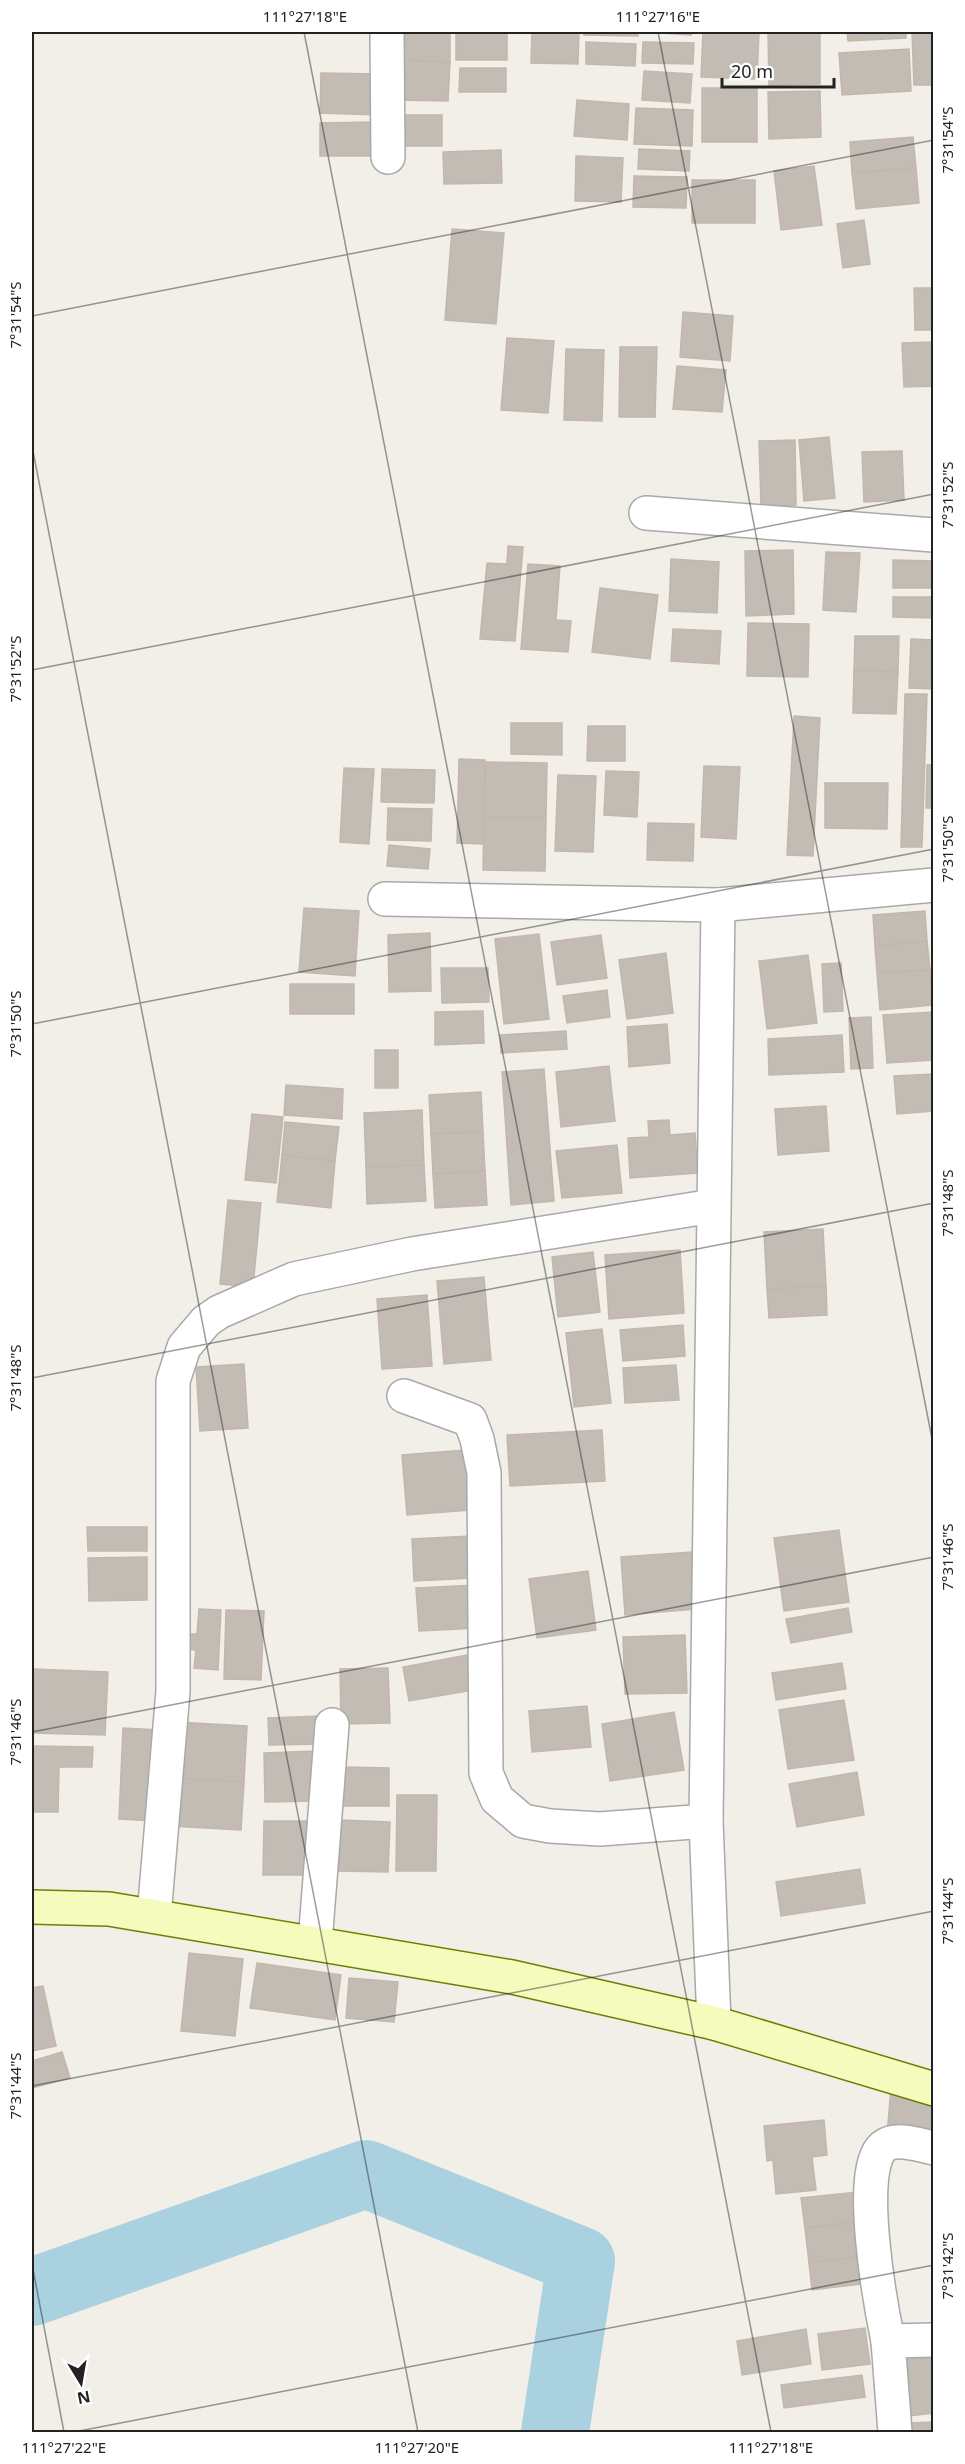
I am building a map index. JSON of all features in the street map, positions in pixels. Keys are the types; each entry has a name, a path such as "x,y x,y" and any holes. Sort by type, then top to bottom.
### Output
{"street":[{"path":"387,32 388,157"},
{"path":"646,513 933,535"},
{"path":"385,899 718,905 933,885"},
{"path":"714,2023 706,1821 718,905"},
{"path":"154,1916 173,1691 173,1381 184,1347 207,1321 219,1312 294,1279 412,1254 713,1206"},
{"path":"404,1396 470,1420 477,1439 484,1473 486,1773 497,1799 523,1821 549,1826 600,1829 706,1821"},
{"path":"315,1943 332,1725"},
{"path":"32,1907 110,1909 512,1977 714,2023 933,2089"},
{"path":"895,2433 888,2341 871,2233 871,2186 877,2153 885,2146 897,2141 933,2148"},
{"path":"888,2341 933,2340"}],"building":[{"path":"397,32 450,32 450,62 396,60"},
{"path":"456,32 507,32 507,60 456,60"},
{"path":"532,32 579,32 578,64 531,63"},
{"path":"585,32 638,32 638,36 584,35"},
{"path":"644,32 692,32 691,35"},
{"path":"703,32 759,32 757,79 701,77"},
{"path":"820,32 820,84 769,85 768,33"},
{"path":"847,32 906,32 906,38 848,41"},
{"path":"912,32 934,32 934,85 914,85"},
{"path":"586,42 636,44 635,66 586,64"},
{"path":"643,42 694,43 693,64 642,63"},
{"path":"909,49 911,91 842,95 839,53"},
{"path":"396,60 450,62 448,101 395,100"},
{"path":"460,68 506,68 506,92 459,92"},
{"path":"644,71 692,74 690,103 642,100"},
{"path":"321,73 379,74 378,115 320,113"},
{"path":"702,88 757,88 757,142 702,142"},
{"path":"820,91 821,137 769,139 768,92"},
{"path":"577,100 629,104 627,140 574,136"},
{"path":"636,108 693,110 692,146 634,144"},
{"path":"396,115 442,115 442,146 396,146"},
{"path":"374,122 374,156 320,156 320,123"},
{"path":"913,137 916,168 852,173 850,142"},
{"path":"639,149 690,151 689,171 638,169"},
{"path":"501,150 502,183 444,184 443,152"},
{"path":"576,156 623,158 621,202 575,201"},
{"path":"814,166 822,225 781,230 774,171"},
{"path":"916,168 919,203 856,209 852,173"},
{"path":"634,176 687,177 686,208 633,207"},
{"path":"692,180 755,180 755,223 692,223"},
{"path":"864,220 870,264 843,268 837,224"},
{"path":"452,229 504,233 496,324 445,320"},
{"path":"914,288 934,288 934,330 915,330"},
{"path":"683,312 733,316 730,361 680,357"},
{"path":"507,338 554,341 548,413 501,410"},
{"path":"934,342 934,386 904,387 902,343"},
{"path":"620,347 657,347 655,417 619,417"},
{"path":"566,349 604,350 602,421 564,420"},
{"path":"677,366 726,370 722,412 673,409"},
{"path":"829,437 835,498 804,501 799,440"},
{"path":"795,440 796,505 761,506 759,441"},
{"path":"902,451 904,500 864,502 862,452"},
{"path":"508,546 523,547 515,641 480,639 487,563 507,564"},
{"path":"793,550 794,614 746,616 745,551"},
{"path":"826,552 860,553 856,612 823,610"},
{"path":"671,559 719,562 717,613 669,611"},
{"path":"893,560 934,561 934,588 893,588"},
{"path":"528,564 560,566 556,620 571,621 568,652 521,649"},
{"path":"600,588 658,595 650,659 592,652"},
{"path":"893,597 934,597 934,618 893,617"},
{"path":"748,623 809,624 808,677 747,676"},
{"path":"673,629 721,631 719,664 671,661"},
{"path":"855,636 899,636 898,672 854,670"},
{"path":"911,639 934,640 934,689 909,688"},
{"path":"854,670 898,672 896,714 853,713"},
{"path":"905,694 927,694 922,847 901,847"},
{"path":"794,716 820,718 813,856 787,855"},
{"path":"511,723 562,723 562,755 511,754"},
{"path":"588,726 625,726 625,761 587,761"},
{"path":"459,759 485,760 483,844 457,843"},
{"path":"486,762 547,763 546,818 484,817"},
{"path":"927,765 934,765 934,808 926,808"},
{"path":"704,766 740,767 736,839 701,837"},
{"path":"344,768 374,769 369,844 340,842"},
{"path":"382,769 435,770 434,803 381,802"},
{"path":"606,771 639,772 637,817 604,815"},
{"path":"558,775 596,776 593,852 555,851"},
{"path":"825,783 888,783 887,829 825,828"},
{"path":"388,808 432,809 431,841 387,840"},
{"path":"484,817 546,818 545,871 483,870"},
{"path":"648,823 694,824 693,861 647,860"},
{"path":"389,845 430,849 428,869 387,866"},
{"path":"304,908 359,911 355,976 299,972"},
{"path":"925,911 927,941 875,946 873,915"},
{"path":"430,933 431,991 389,992 388,935"},
{"path":"539,934 549,1019 504,1024 495,939"},
{"path":"601,935 607,978 557,985 551,942"},
{"path":"927,941 930,970 877,973 875,946"},
{"path":"666,953 673,1013 627,1019 619,960"},
{"path":"808,955 817,1023 767,1029 759,961"},
{"path":"841,963 843,1011 824,1012 822,964"},
{"path":"441,968 488,968 489,1002 442,1003"},
{"path":"930,970 932,1005 880,1010 877,973"},
{"path":"290,984 354,984 354,1014 290,1014"},
{"path":"607,990 610,1017 567,1023 563,996"},
{"path":"483,1011 484,1043 435,1045 435,1012"},
{"path":"934,1012 934,1060 887,1063 883,1015"},
{"path":"871,1017 873,1068 851,1069 849,1018"},
{"path":"667,1024 670,1063 629,1067 627,1027"},
{"path":"566,1031 567,1049 501,1053 500,1035"},
{"path":"842,1035 844,1072 769,1075 768,1039"},
{"path":"375,1050 398,1050 398,1088 375,1088"},
{"path":"609,1066 615,1121 561,1127 556,1072"},
{"path":"544,1069 554,1201 511,1205 502,1072"},
{"path":"934,1074 934,1111 897,1114 894,1076"},
{"path":"286,1085 343,1089 342,1119 284,1115"},
{"path":"481,1092 483,1132 431,1134 429,1095"},
{"path":"826,1106 829,1151 778,1155 775,1109"},
{"path":"422,1110 424,1165 366,1167 364,1113"},
{"path":"252,1114 283,1117 276,1183 245,1180"},
{"path":"669,1120 670,1135 695,1133 698,1173 630,1178 628,1138 649,1137 648,1121"},
{"path":"285,1122 339,1127 335,1161 282,1155"},
{"path":"483,1132 485,1171 433,1174 431,1134"},
{"path":"617,1145 622,1193 562,1198 556,1151"},
{"path":"282,1155 335,1161 331,1208 277,1202"},
{"path":"424,1165 426,1201 367,1204 366,1167"},
{"path":"485,1171 487,1205 435,1208 433,1174"},
{"path":"228,1200 261,1203 253,1287 220,1284"},
{"path":"823,1229 826,1286 767,1289 764,1232"},
{"path":"680,1250 684,1313 609,1319 605,1255"},
{"path":"593,1252 600,1312 558,1317 552,1257"},
{"path":"484,1277 491,1360 444,1364 437,1281"},
{"path":"826,1286 827,1315 769,1318 767,1289"},
{"path":"427,1295 432,1366 382,1369 377,1299"},
{"path":"683,1325 685,1356 623,1361 620,1330"},
{"path":"602,1329 611,1403 574,1407 566,1333"},
{"path":"244,1364 248,1428 200,1431 196,1367"},
{"path":"676,1365 679,1400 625,1403 623,1368"},
{"path":"602,1430 605,1481 510,1486 507,1435"},
{"path":"465,1450 470,1510 407,1515 402,1455"},
{"path":"87,1527 147,1527 147,1551 88,1551"},
{"path":"839,1530 849,1602 784,1611 774,1538"},
{"path":"470,1536 473,1578 414,1581 412,1539"},
{"path":"692,1552 696,1609 625,1615 621,1557"},
{"path":"147,1557 147,1600 89,1601 88,1558"},
{"path":"588,1571 596,1630 537,1638 529,1579"},
{"path":"477,1585 479,1628 419,1631 416,1588"},
{"path":"848,1608 852,1632 791,1643 786,1619"},
{"path":"199,1609 221,1610 218,1670 194,1668 196,1650 184,1649 185,1634 197,1634"},
{"path":"226,1610 264,1611 261,1680 224,1679"},
{"path":"685,1635 687,1693 625,1694 623,1637"},
{"path":"468,1655 474,1690 409,1701 403,1667"},
{"path":"842,1663 846,1689 776,1700 772,1673"},
{"path":"388,1668 390,1723 341,1724 340,1669"},
{"path":"32,1669 108,1672 105,1735 32,1733"},
{"path":"844,1700 854,1760 788,1769 779,1710"},
{"path":"587,1706 591,1747 532,1752 529,1711"},
{"path":"674,1712 684,1770 610,1781 602,1724"},
{"path":"321,1716 322,1744 269,1745 268,1718"},
{"path":"176,1722 247,1726 244,1782 172,1778"},
{"path":"123,1728 159,1730 155,1821 119,1819"},
{"path":"32,1746 93,1747 92,1767 59,1767 58,1812 32,1812"},
{"path":"316,1751 317,1801 265,1802 264,1753"},
{"path":"343,1767 389,1768 389,1806 343,1806"},
{"path":"857,1772 864,1815 797,1827 789,1784"},
{"path":"172,1778 244,1782 241,1830 170,1826"},
{"path":"397,1795 437,1795 436,1871 396,1871"},
{"path":"340,1820 390,1822 388,1872 339,1871"},
{"path":"264,1821 312,1821 312,1875 263,1875"},
{"path":"860,1869 865,1903 781,1916 776,1882"},
{"path":"189,1953 243,1959 235,2036 181,2031"},
{"path":"257,1963 341,1975 335,2020 250,2008"},
{"path":"349,1978 398,1982 394,2022 346,2018"},
{"path":"43,1986 56,2046 32,2051 32,1988"},
{"path":"62,2052 70,2078 32,2088 32,2061"},
{"path":"891,2088 934,2092 934,2139 887,2135"},
{"path":"824,2120 827,2155 812,2157 816,2190 776,2194 773,2160 767,2161 764,2126"},
{"path":"858,2192 861,2222 805,2228 801,2198"},
{"path":"861,2222 865,2256 809,2263 805,2228"},
{"path":"865,2256 869,2283 812,2290 809,2263"},
{"path":"865,2328 870,2364 822,2370 818,2334"},
{"path":"806,2329 811,2364 742,2375 737,2341"},
{"path":"934,2355 934,2413 909,2416 903,2357"},
{"path":"862,2375 865,2397 784,2408 781,2385"},
{"path":"934,2422 934,2432 910,2432 909,2423"}],"waterway":[{"path":"32,2292 366,2174 581,2261 555,2432"}]}
